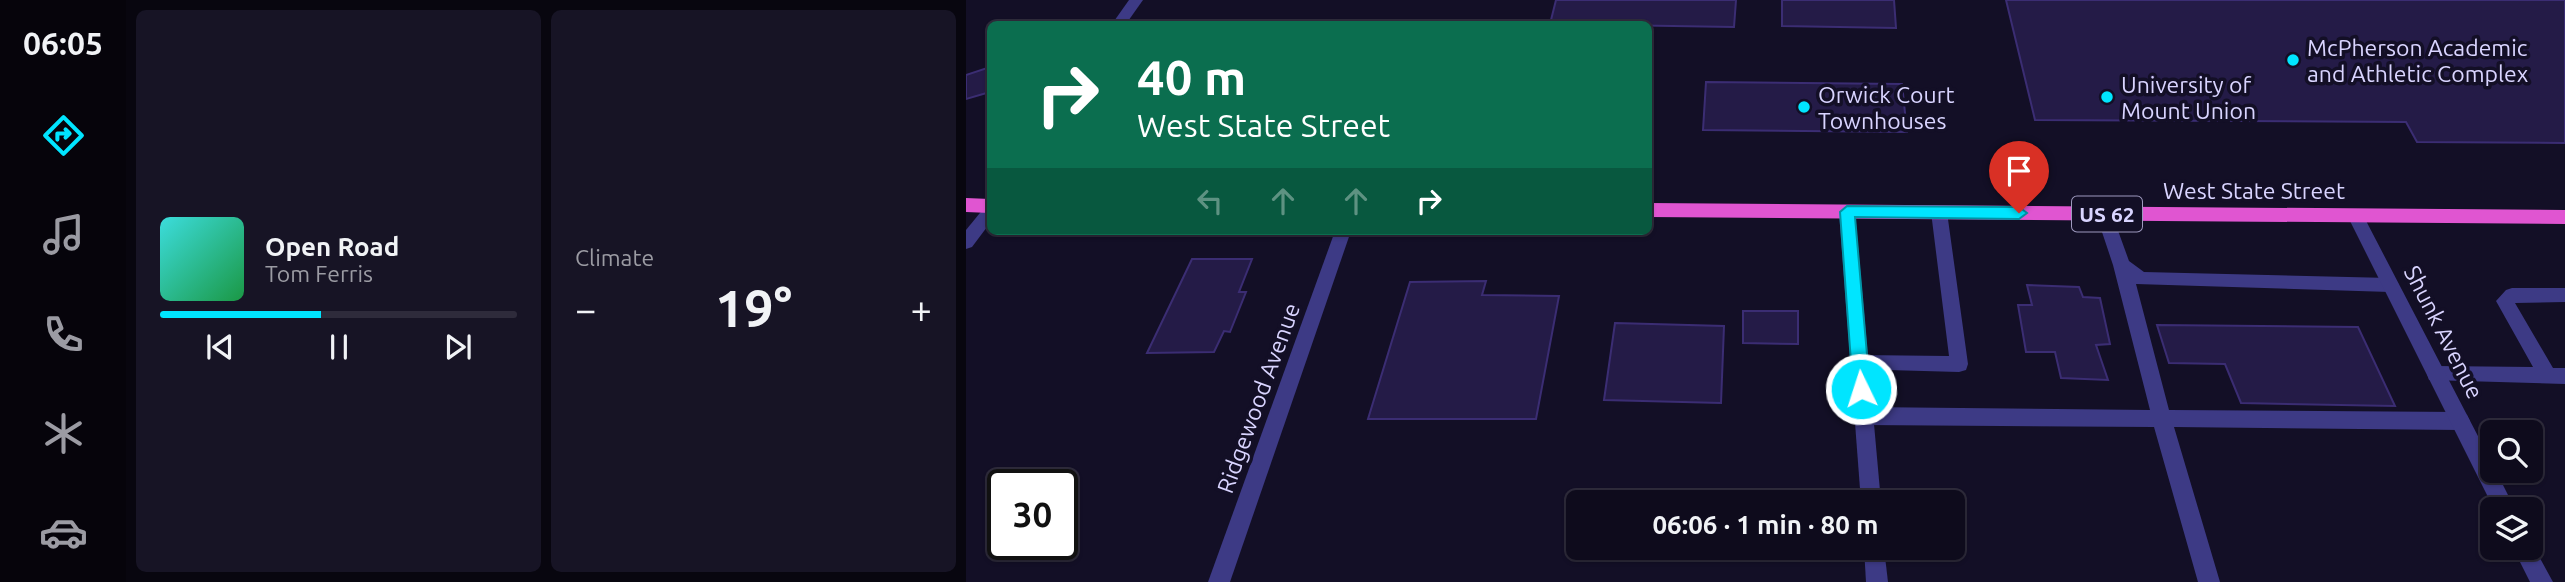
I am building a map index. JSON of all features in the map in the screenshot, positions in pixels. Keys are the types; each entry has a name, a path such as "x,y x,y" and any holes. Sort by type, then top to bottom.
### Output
{"highway":[{"path":"966,205 987,206"},
{"name":"West State Street","path":"1652,210 2565,217"}],"street":[{"path":"1121,21 1136,0"},
{"path":"1847,212 1870,490"},
{"path":"1859,363 1959,364 1939,212"},
{"path":"2104,214 2122,265 2162,420 2209,582"},
{"name":"Shunk Avenue","path":"2355,215 2499,497"},
{"path":"966,242 987,216"},
{"name":"Ridgewood Avenue","path":"1219,582 1342,235"},
{"path":"2122,265 2141,279 2169,282 2390,285"},
{"path":"2556,376 2505,301 2512,295 2565,295"},
{"path":"2436,374 2556,376"},
{"path":"1864,416 2460,421"},
{"path":"1875,560 1877,582"},
{"path":"2531,560 2542,582"}],"building":[{"path":"1556,0 1736,0 1734,27 1652,26 1652,21 1551,21"},
{"path":"1782,0 1894,0 1896,28 1782,26"},
{"name":"McPherson Academic and Athletic Complex","path":"2006,0 2565,0 2565,143 2417,142 2406,122 2035,120"},
{"path":"987,68 987,93 966,99 966,75"},
{"name":"Orwick Court Townhouses","path":"1706,82 1902,84 1907,132 1703,130"},
{"path":"1192,259 1252,259 1239,292 1246,292 1230,332 1224,331 1214,352 1147,353"},
{"path":"1486,281 1482,295 1559,296 1536,419 1368,419 1410,282"},
{"path":"2027,285 2079,287 2083,297 2100,298 2110,344 2096,345 2108,380 2061,378 2055,352 2026,352 2018,305 2032,305"},
{"path":"1743,311 1798,311 1798,344 1743,343"},
{"path":"1615,323 1724,326 1721,403 1604,400"},
{"path":"2157,325 2358,327 2395,406 2241,403 2225,364 2169,363"}],"place":[{"name":"McPherson Academic and Athletic Complex","path":"2293,60"},
{"name":"University of Mount Union","path":"2107,97"},
{"name":"Orwick Court Townhouses","path":"1804,107"}],"route":[{"path":"1861,389 1847,212 2019,213"}]}
